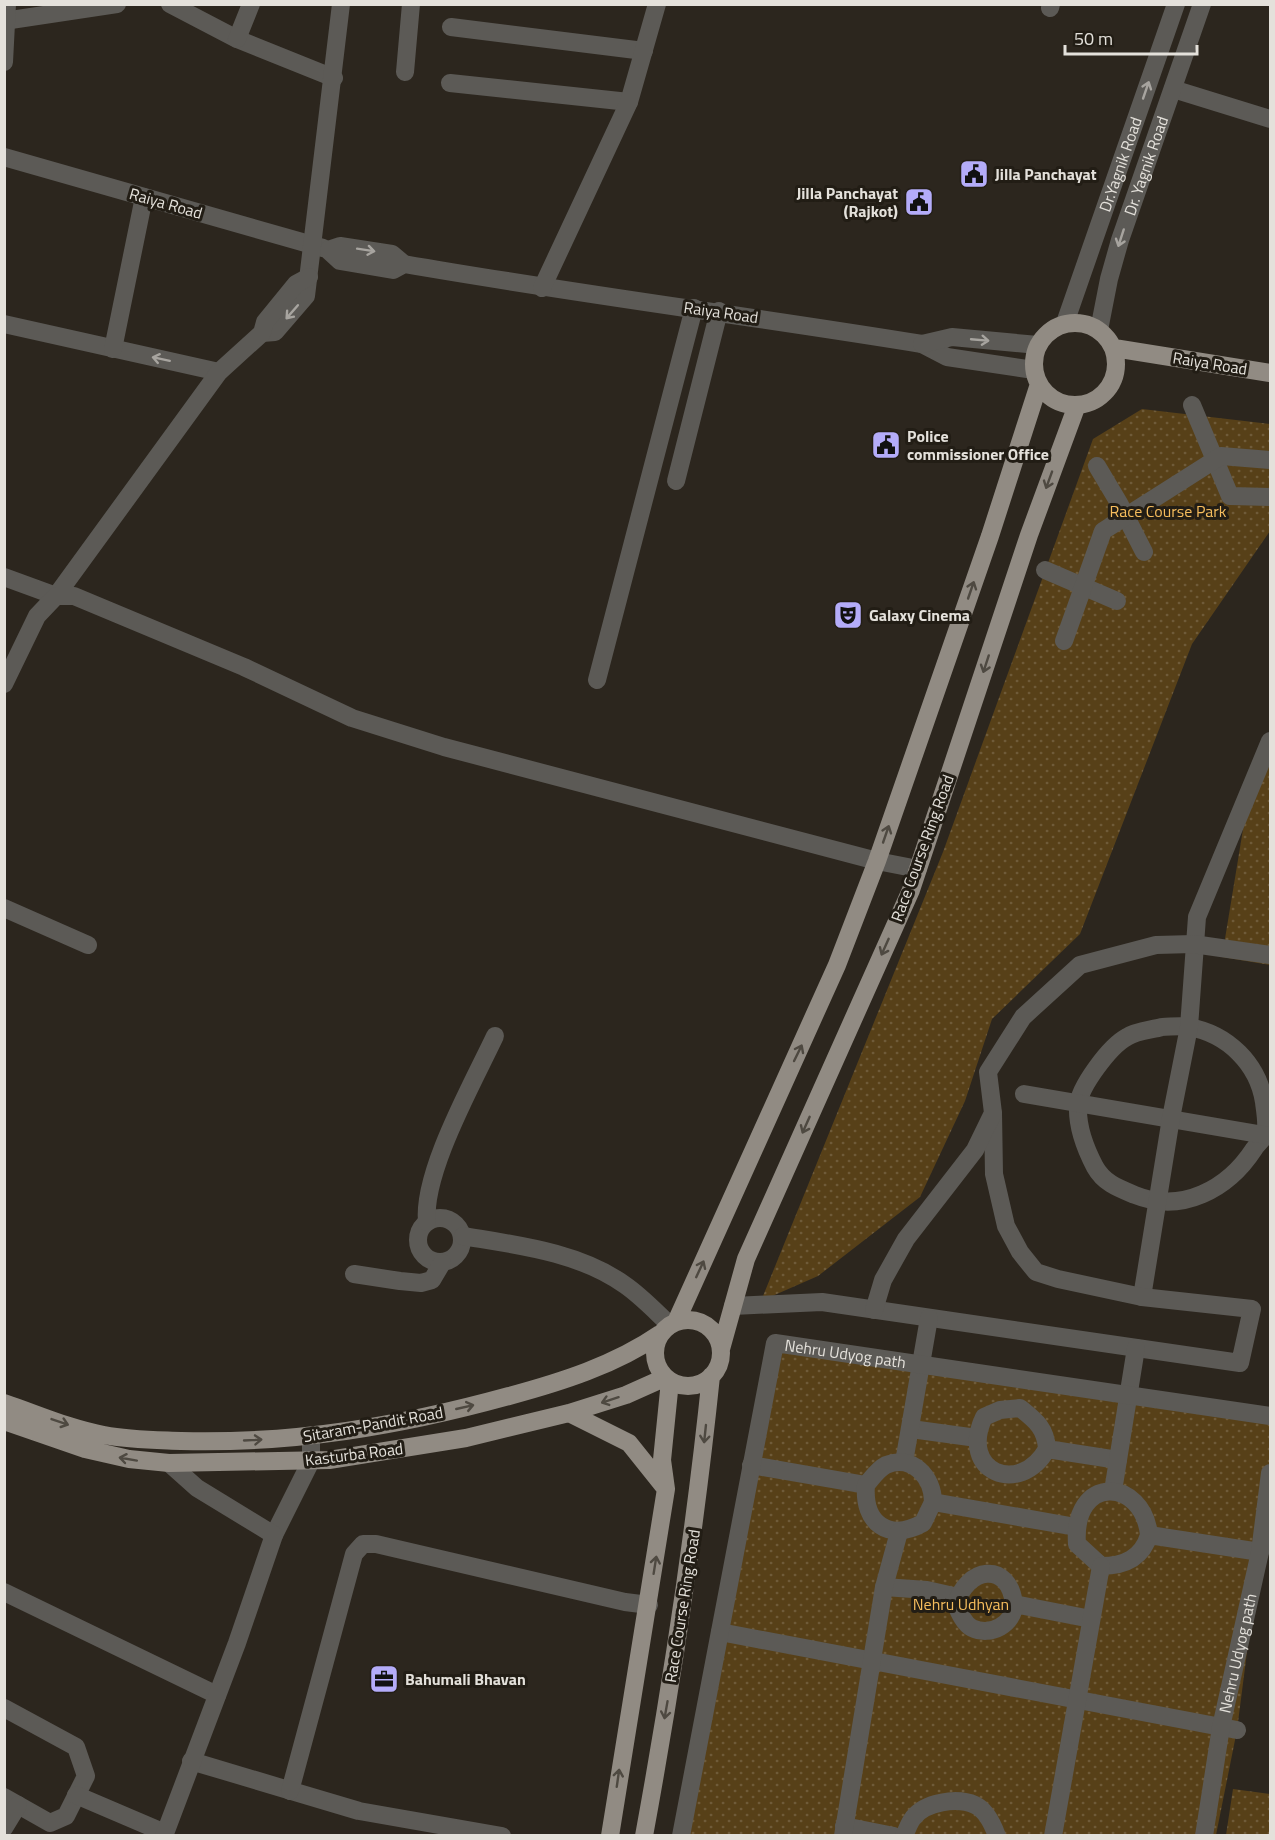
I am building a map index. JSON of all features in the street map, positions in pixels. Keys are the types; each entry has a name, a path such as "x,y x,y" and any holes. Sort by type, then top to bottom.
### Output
{"main road":[{"path":"668,1327 695,1320 707,1326 716,1336 721,1349 718,1366 711,1376 695,1385 679,1384 667,1379 655,1360 655,1346 668,1327 809,1028 877,861 990,536 1036,377 1034,356 1038,345 1045,335 1065,323 1088,324 1099,330 1114,348 1116,369 1108,389 1094,400 1077,405 1055,400 1036,377"},
{"name":"Raiya Road","path":"1114,348 1270,373"},
{"name":"Race Course Ring Road","path":"721,1349 746,1259 918,869 1029,535 1077,405"},
{"name":"Sitaram-Pandit Road","path":"4,1403 104,1436 144,1440 223,1442 311,1437 412,1420 562,1381 647,1343 668,1327"},
{"name":"Race Course Ring Road","path":"644,1836 678,1636 700,1485 711,1376"},
{"name":"Race Course Ring Road","path":"610,1836 666,1489 662,1460 667,1379"},
{"name":"Kasturba Road","path":"4,1421 86,1449 129,1459 169,1463 329,1460 466,1438 570,1413 667,1379"},
{"path":"570,1413 629,1443 666,1489"}],"street":[{"path":"4,62 6,16 117,4"},
{"path":"237,39 251,4"},
{"path":"4,684 37,616 56,596 219,372 262,333 265,322 296,284 309,277 321,248 341,4"},
{"path":"405,72 411,4"},
{"path":"542,288 629,102 657,4"},
{"name":"Dr.Yagnik Road","path":"1065,323 1176,4"},
{"name":"Dr. Yagnik Road","path":"1099,330 1109,279 1120,240 1202,4"},
{"path":"165,5 237,39 334,78"},
{"path":"451,27 644,51"},
{"path":"450,83 629,102"},
{"path":"1173,88 1270,119"},
{"name":"Raiya Road","path":"4,158 321,248 340,261 393,270 404,264 542,288 719,311 922,344 947,357 1036,377"},
{"path":"113,349 144,197"},
{"path":"597,680 694,308"},
{"path":"676,481 719,311"},
{"path":"4,324 219,372"},
{"path":"922,344 952,338 1038,345"},
{"path":"1192,405 1230,496 1270,497"},
{"path":"1064,641 1103,531 1221,456 1270,460"},
{"path":"1097,466 1144,552"},
{"path":"1045,570 1117,601"},
{"path":"4,577 56,596 74,596 95,604 244,667 362,721 444,747 877,861 918,869"},
{"path":"1142,1296 1159,1203 1171,1118 1189,1027 1193,944 1197,917 1270,741"},
{"path":"4,908 88,945"},
{"path":"734,1306 822,1302 1240,1363 1252,1309 1142,1296 1058,1279 1036,1272 1020,1252 1006,1226 994,1174 993,1113 988,1072 1023,1017 1080,965 1156,945 1193,944 1270,955"},
{"path":"1162,1027 1189,1027 1235,1047 1252,1067 1263,1094 1268,1136 1247,1162 1214,1190 1175,1202 1159,1203 1114,1186 1100,1176 1088,1153 1079,1127 1078,1103 1095,1070 1109,1052 1127,1036 1162,1027"},
{"path":"427,1222 434,1219 449,1219 460,1229 463,1236 461,1251 450,1261 442,1263 428,1259 419,1248 419,1234 427,1222 428,1196 435,1168 495,1036"},
{"path":"1024,1094 1268,1136"},
{"path":"874,1310 883,1280 906,1239 975,1150 993,1113"},
{"path":"463,1236 528,1247 602,1271 643,1299 668,1327"},
{"path":"354,1274 421,1283 432,1280 442,1263"},
{"path":"904,1462 929,1318"},
{"name":"Nehru Udyog path","path":"681,1836 775,1343 1270,1416"},
{"path":"1113,1491 1136,1348"},
{"path":"1020,1408 1041,1425 1047,1438 1047,1449 1039,1464 1013,1475 996,1474 983,1462 976,1449 984,1417 1000,1410 1020,1408"},
{"path":"910,1429 977,1438"},
{"path":"76,1795 165,1834 274,1535 311,1461 311,1437"},
{"path":"1047,1449 1118,1460"},
{"path":"904,1462 915,1466 926,1477 933,1490 933,1502 923,1523 899,1532 879,1526 870,1515 865,1499 866,1485 886,1465 904,1462"},
{"path":"169,1463 197,1488 274,1535"},
{"path":"752,1465 866,1485"},
{"name":"Nehru Udyog path","path":"1204,1836 1229,1728 1260,1552 1270,1473"},
{"path":"1113,1491 1130,1497 1143,1511 1149,1535 1146,1547 1138,1556 1116,1566 1101,1566 1077,1544 1076,1527 1082,1506 1096,1494 1113,1491"},
{"path":"933,1502 1076,1527"},
{"path":"894,1836 843,1831 884,1587 899,1532"},
{"path":"1149,1535 1260,1552"},
{"path":"290,1791 354,1554 363,1545 376,1544 625,1602 649,1605"},
{"path":"1053,1836 1101,1566"},
{"path":"989,1573 1007,1581 1013,1592 1014,1604 1014,1614 1008,1622 999,1628 985,1630 971,1628 956,1605 960,1588 972,1576 989,1573"},
{"path":"884,1587 927,1590 958,1598"},
{"path":"4,1592 217,1695"},
{"path":"1014,1604 1091,1619"},
{"path":"720,1632 1229,1728"},
{"path":"4,1708 76,1747 86,1776 66,1816 50,1823 11,1802 4,1828"},
{"path":"191,1761 359,1811 502,1836"},
{"path":"904,1836 913,1817 933,1805 954,1801 976,1805 990,1820 997,1836"}],"green space":[{"name":"Race Course Park","path":"1142,409 1270,424 1270,531 1192,644 1080,934 992,1019 965,1101 920,1197 818,1276 761,1301 943,852 1093,439"},
{"path":"1270,745 1270,965 1222,957 1248,799"},
{"name":"Nehru Udhyan","path":"775,1343 1270,1416 1270,1473 1237,1730 1216,1835 681,1836"},
{"path":"1233,1789 1270,1794 1270,1835 1226,1835"}],"place":[{"name":"Jilla Panchayat","path":"974,174"},
{"name":"Jilla Panchayat (Rajkot)","path":"919,202"},
{"name":"Police commissioner Office","path":"886,445"},
{"name":"Galaxy Cinema","path":"848,615"},
{"name":"Bahumali Bhavan","path":"384,1679"}]}
